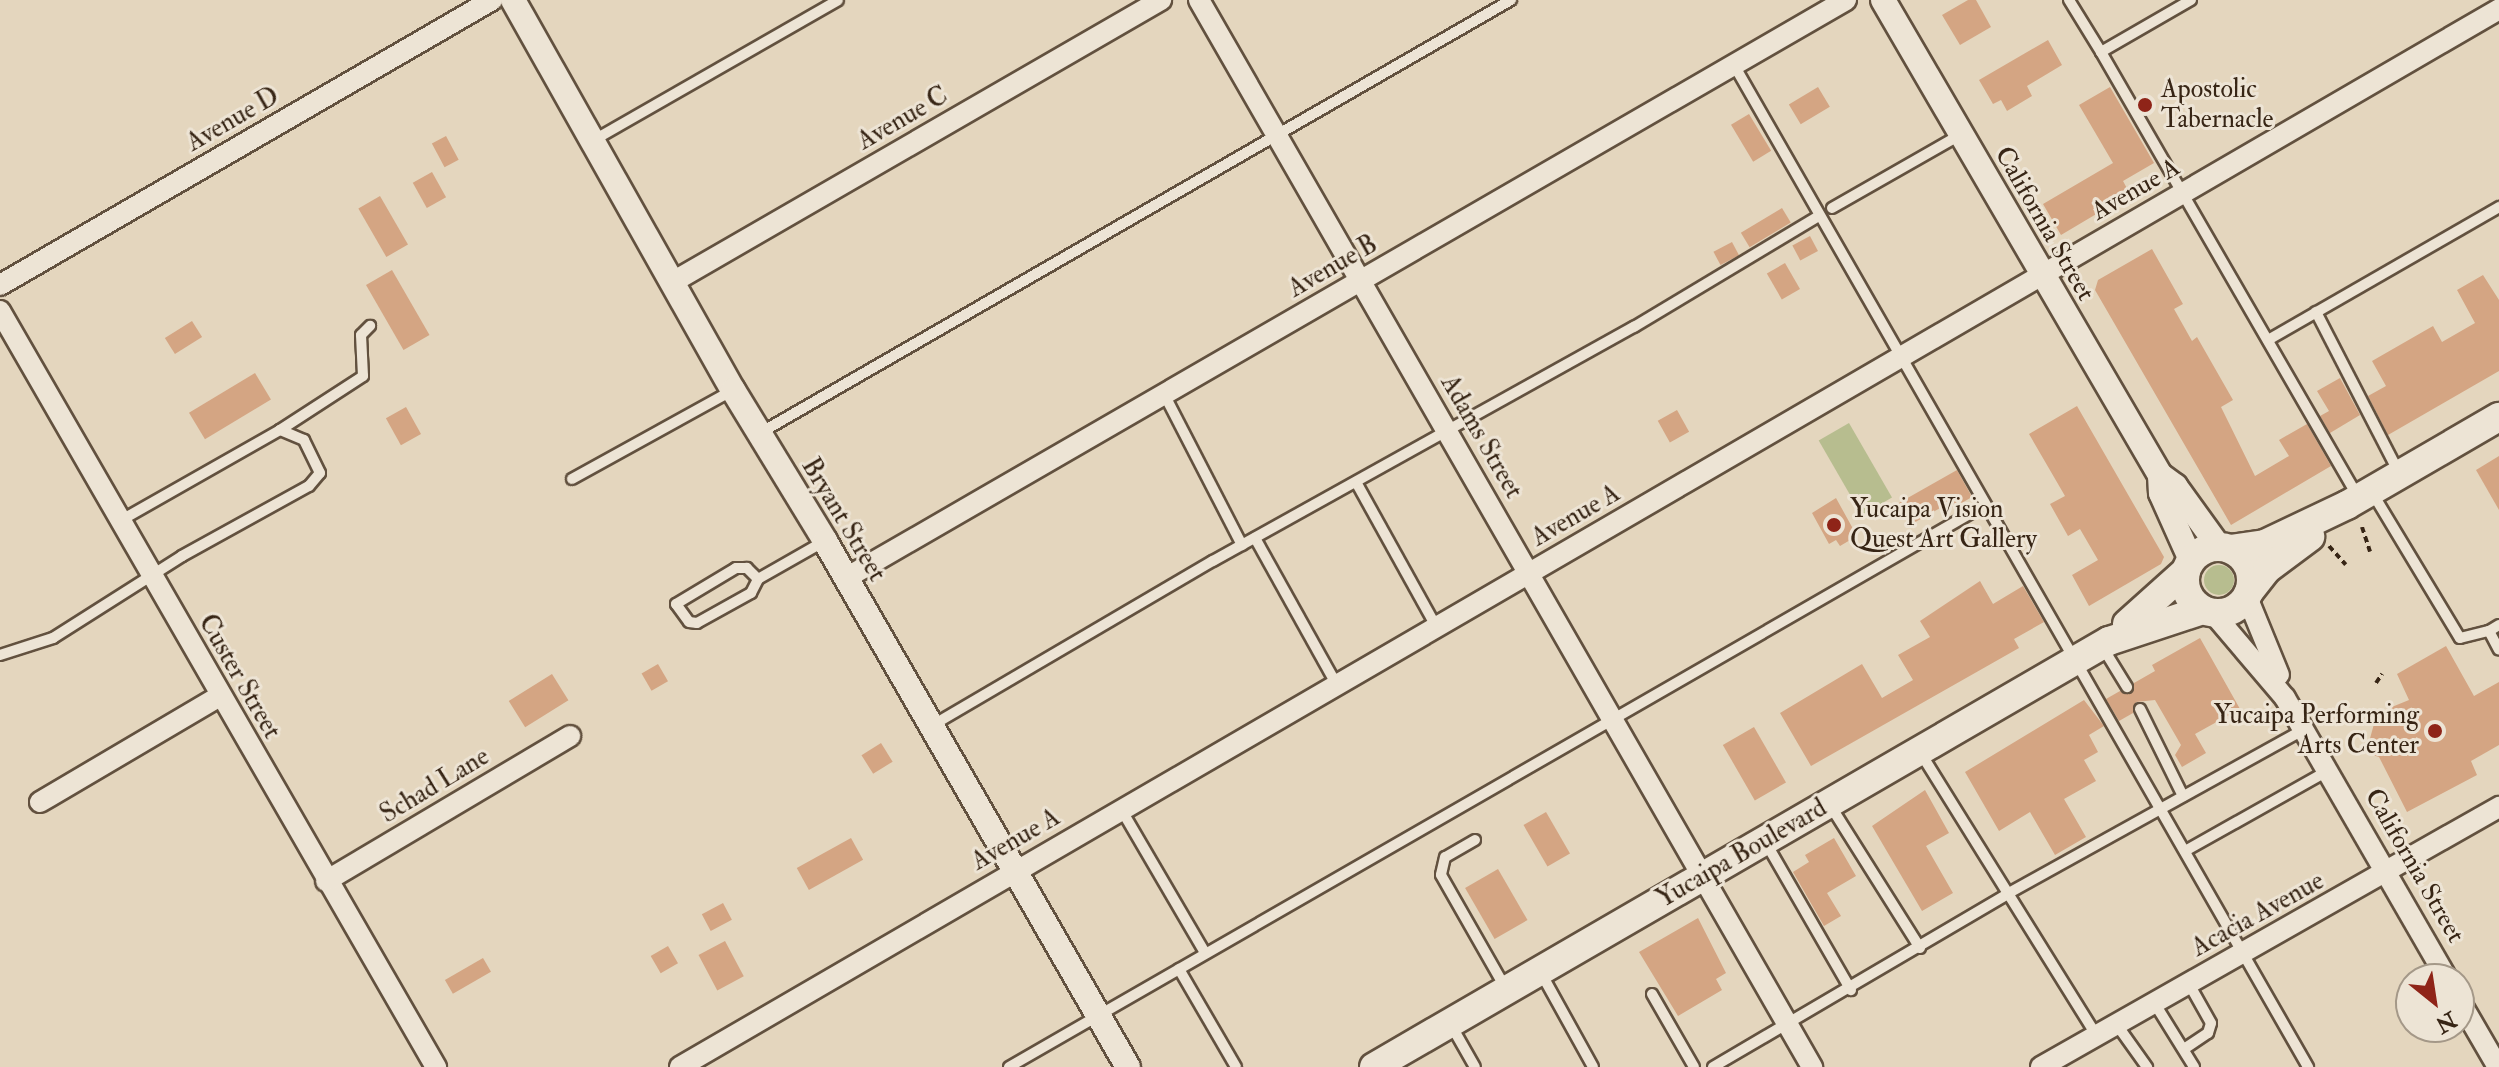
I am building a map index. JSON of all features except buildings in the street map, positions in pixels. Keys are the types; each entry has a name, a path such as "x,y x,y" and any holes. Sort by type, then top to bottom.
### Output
{"main road":[{"path":"2360,505 2265,544 2203,550 2188,566 2187,593 2208,612 2233,610 2267,569 2360,505 2400,475 2499,417"},
{"path":"2225,548 2246,562 2248,595"},
{"name":"Yucaipa Boulevard","path":"1374,1067 2074,663 2105,643 2188,566"},
{"name":"Yucaipa Boulevard","path":"2105,643 2208,612"}],"street":[{"name":"Avenue D","path":"0,285 492,0"},
{"name":"Bryant Street","path":"513,0 758,434 825,541 1128,1067"},
{"name":"Avenue C","path":"671,283 1161,0"},
{"name":"Adams Street","path":"1199,0 1614,716 1701,878 1812,1067"},
{"name":"Avenue B","path":"846,578 1846,0"},
{"name":"California Street","path":"1883,0 2160,475 2175,486 2225,548"},
{"name":"Avenue A","path":"680,1067 1335,682 1437,630 1900,356 2499,9"},
{"name":"Custer Street","path":"0,311 436,1067"},
{"name":"California Street","path":"2160,475 2161,493 2188,566"},
{"name":"California Street","path":"2248,595 2285,698 2438,963"},
{"name":"California Street","path":"2208,612 2285,698"},
{"path":"40,802 220,696"},
{"name":"Schad Lane","path":"326,881 570,736"},
{"name":"Acacia Avenue","path":"2055,1064 2097,1036 2499,807"},
{"path":"2475,1027 2498,1067"}],"lane":[{"path":"592,142 838,0"},
{"path":"758,434 1511,0"},
{"path":"2069,0 2268,340 2360,505 2460,638 2494,628 2499,650"},
{"path":"2101,52 2191,0"},
{"path":"1734,65 2308,1067"},
{"path":"1832,208 1960,135"},
{"path":"2268,340 2499,207"},
{"path":"931,726 1819,216"},
{"path":"2316,312 2400,475"},
{"path":"120,521 280,430 363,376 361,335 370,326"},
{"path":"572,479 733,390"},
{"path":"1164,394 1242,545"},
{"path":"0,655 53,638 151,576 309,486 320,473 315,457 292,431 280,430"},
{"path":"1356,482 1437,630"},
{"path":"1009,1067 1985,505"},
{"path":"1255,538 1335,682"},
{"path":"758,579 747,568 736,568 676,604 689,622 697,623 751,593 758,579 825,541"},
{"path":"2105,643 2127,687"},
{"path":"2140,709 2183,796"},
{"path":"1713,1067 1851,990 2009,893 2303,730"},
{"path":"1919,751 2097,1036"},
{"path":"2185,851 2326,772"},
{"path":"1829,803 1920,948"},
{"path":"1121,809 1205,953"},
{"path":"1475,840 1445,857 1441,875 1507,990"},
{"path":"1765,841 1851,990"},
{"path":"1179,969 1236,1067"},
{"path":"1540,971 1593,1067"},
{"path":"2184,1049 2208,1033 2211,1023 2189,984"},
{"path":"1652,994 1694,1067"},
{"path":"2155,1004 2194,1067"},
{"path":"1450,1023 1475,1067"},
{"path":"2117,1025 2147,1067"}],"path":[{"path":"2360,505 2370,552"},
{"path":"2329,546 2346,565"},
{"path":"2376,683 2382,674"}],"green space":[{"path":"1849,423 1892,497 1862,515 1819,440"},
{"path":"2219,565 2230,569 2234,580 2230,591 2219,595 2208,591 2204,580 2208,569"}],"place":[{"name":"Apostolic Tabernacle","path":"2145,105"},
{"name":"Yucaipa Vision Quest Art Gallery","path":"1834,525"},
{"name":"Yucaipa Performing Arts Center","path":"2435,731"}]}
